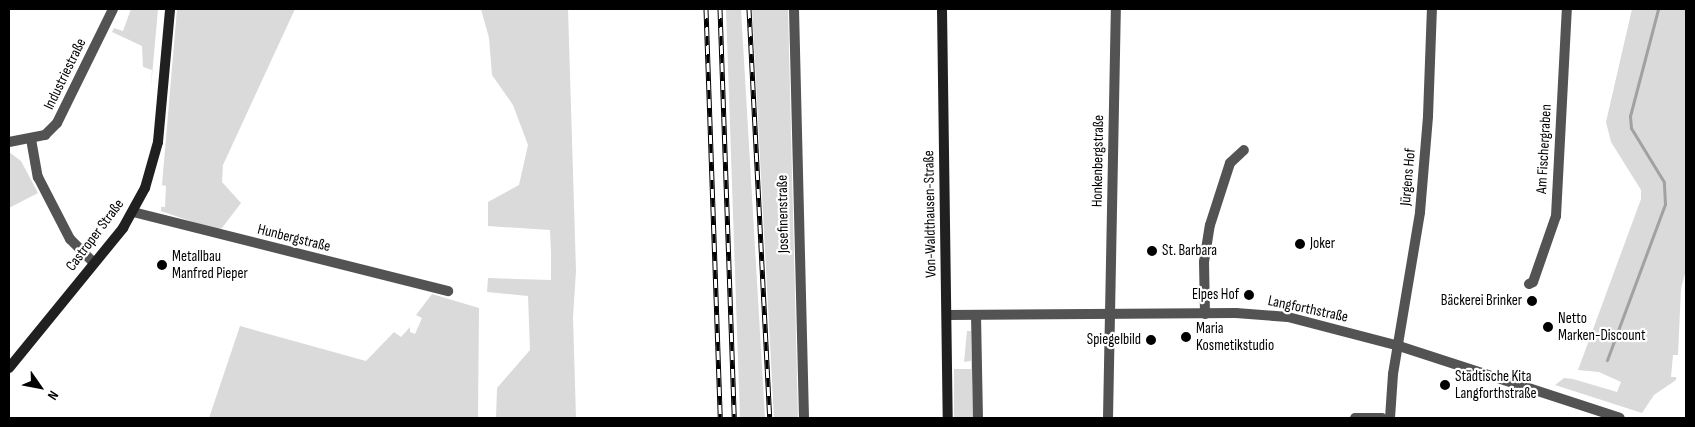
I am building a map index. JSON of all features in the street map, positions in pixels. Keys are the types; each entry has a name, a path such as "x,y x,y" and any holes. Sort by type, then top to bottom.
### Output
{"main road":[{"name":"Castroper Straße","path":"9,368 133,212 145,188 156,156 170,9"},
{"name":"Von-Waldthausen-Straße","path":"942,9 948,315 948,418"}],"street":[{"name":"Industriestraße","path":"9,142 45,135 58,122 113,9"},
{"name":"Josefinenstraße","path":"794,9 804,418"},
{"name":"Honkenbergstraße","path":"1108,418 1116,9"},
{"name":"Jürgens Hof","path":"1390,418 1420,212 1428,116 1432,9"},
{"name":"Am Fischergraben","path":"1530,284 1533,282 1556,216 1567,9"},
{"path":"31,139 38,177 70,239 94,263"},
{"path":"1205,314 1204,262 1210,225 1230,163 1244,150"},
{"name":"Hunbergstraße","path":"133,212 448,291"},
{"name":"Langforthstraße","path":"948,315 1205,314 1288,317 1399,346 1620,418"},
{"path":"976,315 978,418"},
{"path":"1355,418 1382,418"}],"shaded area":[{"path":"131,9 158,9 151,87 152,70 143,67 142,46 112,32 114,28 123,31"},
{"path":"177,9 295,9 223,165 222,182 241,203 222,228 216,230 161,211 161,207 165,207 166,186 162,185"},
{"path":"481,9 568,9 576,271 573,317 576,418 496,418 497,388 530,350 528,296 487,292 488,278 551,280 551,253 550,230 488,226 488,202 519,185 528,145 513,105 492,75 489,38"},
{"path":"726,9 741,9 765,418 740,418"},
{"path":"752,9 788,9 798,418 774,418"},
{"path":"1632,9 1686,9 1686,270 1681,288 1678,355 1673,355 1671,377 1676,377 1676,380 1654,395 1642,413 1555,385 1564,378 1573,379 1617,392 1621,382 1599,372 1578,370 1641,199 1641,190 1611,142 1606,122"},
{"path":"9,152 21,161 38,193 9,208"},
{"path":"432,294 479,308 478,418 209,418 240,326 366,361 394,332 401,337 410,327 410,332 415,334 422,318 416,315"},
{"path":"967,331 971,331 973,418 954,418 954,369 971,369 971,361 964,362"}],"waterway":[{"path":"1607,360 1665,204 1664,182 1631,128 1630,116 1658,9"}],"railway":[{"path":"706,9 720,418"},
{"path":"720,9 734,418"},
{"path":"749,9 770,418"}],"place":[{"name":"Joker","path":"1300,244"},
{"name":"St. Barbara","path":"1152,251"},
{"name":"Metallbau Manfred Pieper","path":"162,265"},
{"name":"Elpes Hof","path":"1249,295"},
{"name":"Bäckerei Brinker","path":"1532,301"},
{"name":"Netto Marken-Discount","path":"1548,327"},
{"name":"Maria Kosmetikstudio","path":"1186,337"},
{"name":"Spiegelbild","path":"1151,340"},
{"name":"Städtische Kita Langforthstraße","path":"1445,385"}]}
